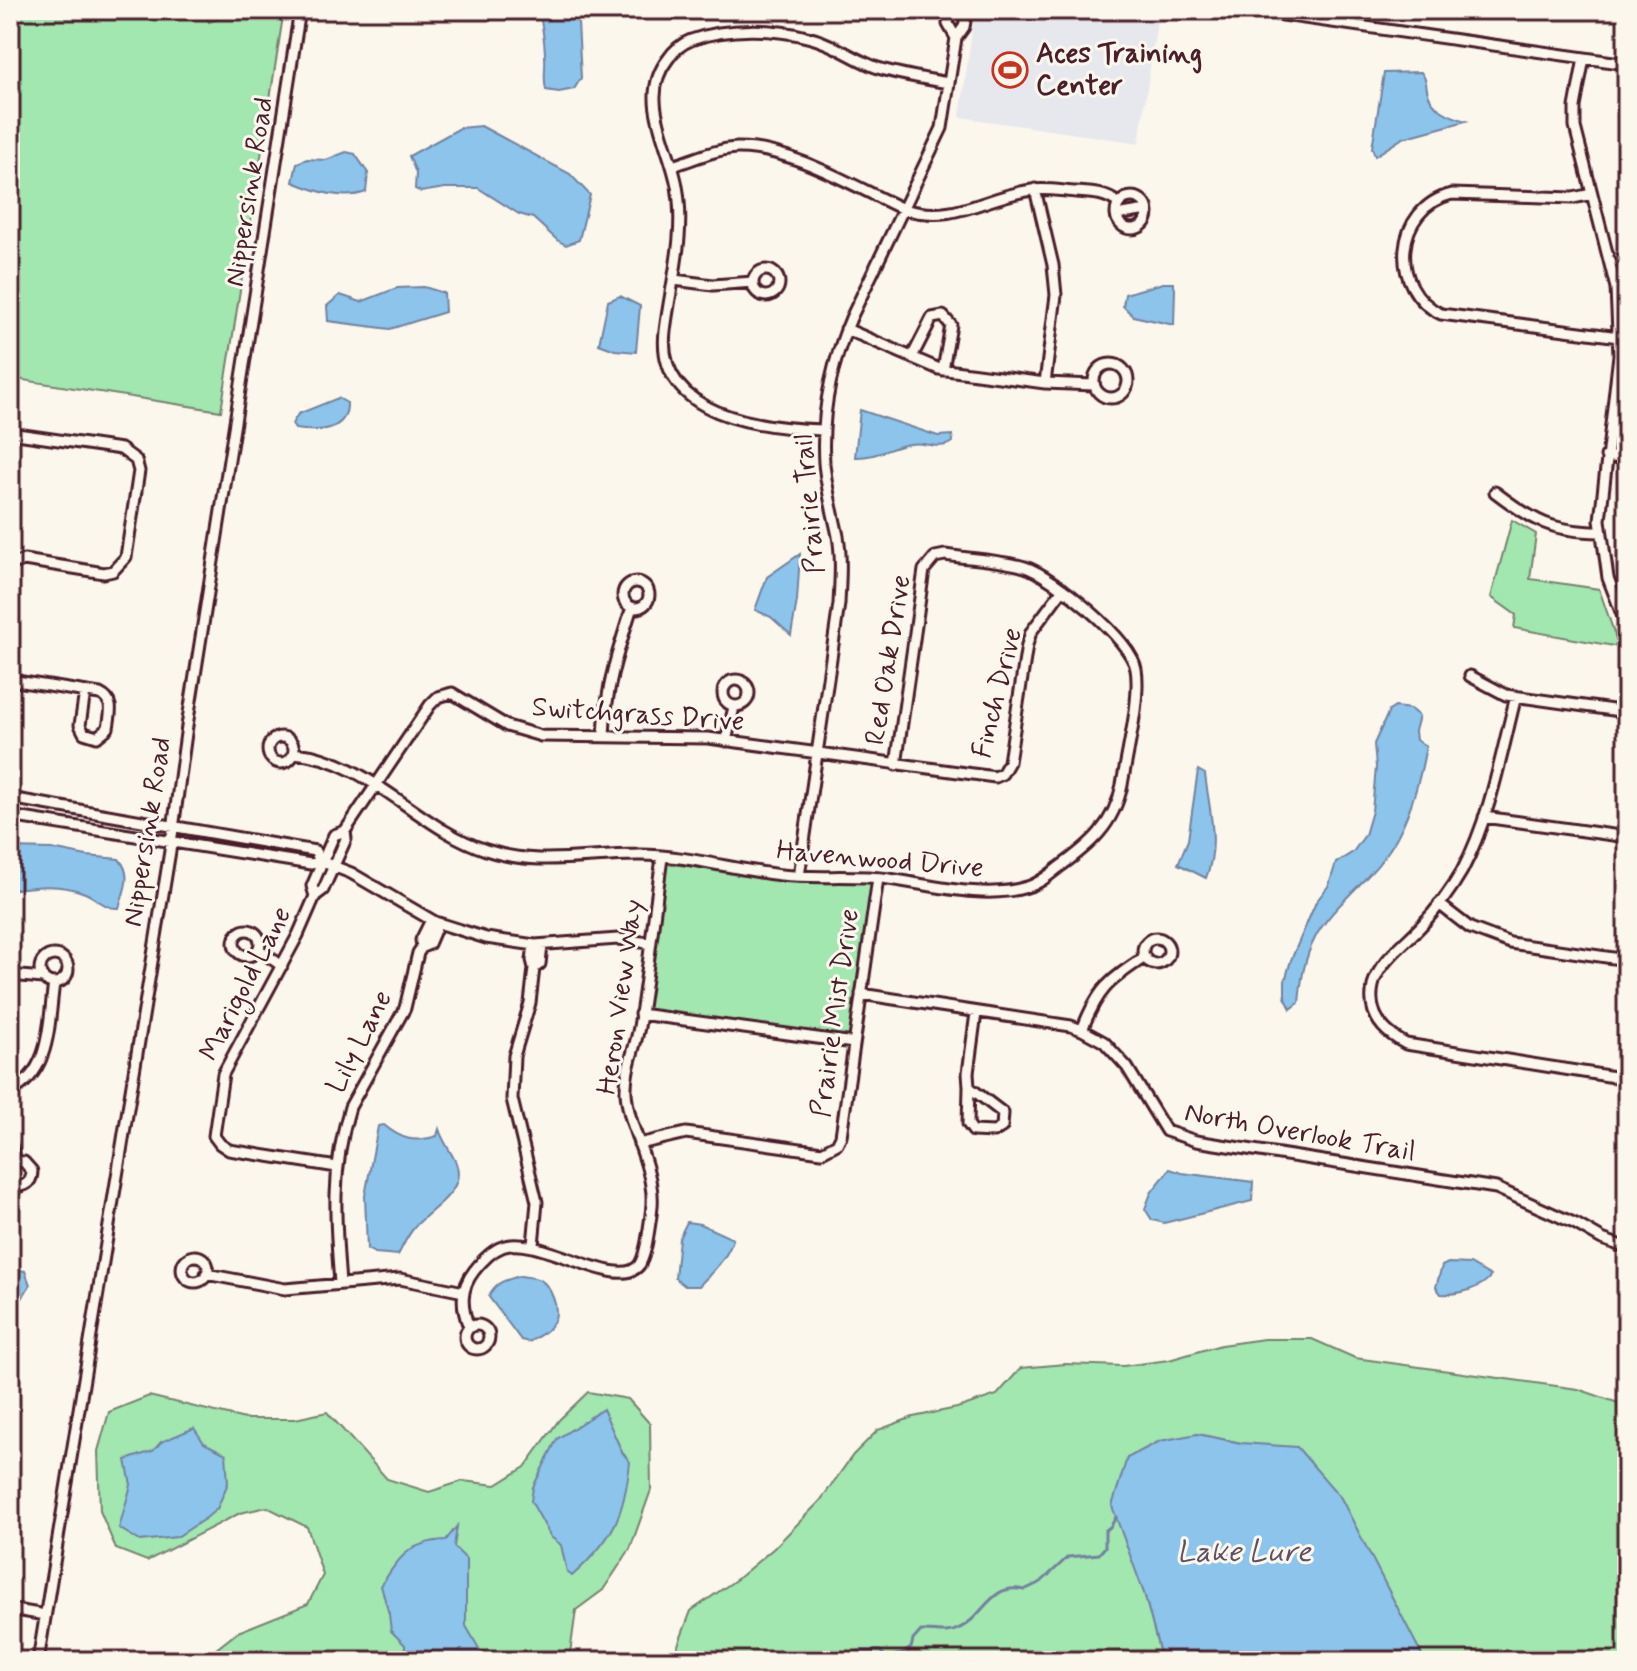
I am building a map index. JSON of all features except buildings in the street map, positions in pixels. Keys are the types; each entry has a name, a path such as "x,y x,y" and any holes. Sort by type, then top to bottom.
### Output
{"street":[{"name":"Nippersink Road","path":"38,1661 171,842 300,10"},
{"path":"950,10 948,24 956,38"},
{"name":"Prairie Trail","path":"799,876 839,604 841,563 824,466 823,430 828,387 846,329 942,128 956,38 964,27 967,10"},
{"path":"1247,10 1627,64"},
{"path":"823,430 782,429 725,416 702,405 685,390 669,363 665,333 681,217 677,182 657,117 655,90 658,77 665,62 688,41 757,30 811,38 879,68 949,83"},
{"path":"1584,58 1575,107 1575,127 1616,288 1623,337 1606,456 1601,532 1608,578 1625,613 1627,627"},
{"path":"672,166 721,150 737,148 776,152 903,209 924,215 939,215 1035,189 1094,193 1108,196 1118,203"},
{"path":"1035,189 1053,265 1056,295 1045,383"},
{"path":"1592,194 1573,198 1452,194 1431,201 1414,218 1407,249 1408,279 1418,299 1441,314 1623,337"},
{"path":"1134,196 1143,201 1147,210 1146,222 1134,230 1124,228 1116,215 1118,203 1125,197 1134,196"},
{"path":"1116,215 1147,210"},
{"path":"674,280 713,285 753,282"},
{"path":"912,357 932,318 943,316 951,325 943,370"},
{"path":"846,329 943,370 1045,383 1094,385"},
{"path":"10,433 121,449 136,460 139,471 126,557 113,571 104,573 24,560 10,565"},
{"path":"1606,456 1627,459"},
{"path":"1495,492 1536,521 1551,527 1601,532"},
{"name":"Red Oak Drive","path":"896,765 924,570 928,563 945,555 1024,567 1063,589"},
{"name":"Finch Drive","path":"817,754 989,778 1002,774 1009,762 1027,645 1039,620 1063,589"},
{"name":"Havenwood Drive","path":"294,753 332,761 376,785 446,832 487,851 527,859 560,861 638,855 799,876 878,878 1003,893 1030,887 1085,848 1108,824 1122,785 1137,673 1130,652 1119,638 1063,589"},
{"path":"604,736 605,700 632,607"},
{"path":"1470,676 1497,691 1516,696 1627,712"},
{"path":"10,680 90,693 105,696 111,709 106,732 92,737 84,733 80,725 90,693"},
{"name":"Switchgrass Drive","path":"345,831 430,705 445,694 459,695 507,726 526,733 558,738 685,736 817,754"},
{"path":"1516,696 1477,839 1461,873 1439,904 1382,967 1375,980 1372,1007 1390,1036 1406,1044 1627,1079"},
{"path":"726,741 734,707"},
{"path":"10,798 315,851 318,862"},
{"path":"10,816 334,866 435,922 486,938 538,945 618,939 650,943"},
{"path":"1484,817 1627,837"},
{"path":"315,896 323,890 346,839 345,831"},
{"name":"Marigold Lane","path":"337,1167 229,1150 214,1136 223,1074 282,966 315,896 312,886 318,862 334,835 345,831"},
{"name":"Heron View Way","path":"533,1245 584,1265 626,1273 637,1268 646,1251 652,1204 649,1173 627,1105 626,1088 662,858"},
{"name":"Prairie Mist Drive","path":"639,1144 686,1133 822,1152 832,1149 841,1136 878,878"},
{"path":"1439,904 1470,928 1510,943 1627,960"},
{"name":"Lily Lane","path":"340,1283 334,1208 337,1167 350,1107 405,1008 422,947 429,944 435,922"},
{"path":"469,1327 462,1310 464,1292 479,1265 502,1247 533,1245 537,1202 512,1099 514,1056 530,1003 534,968 540,964 538,945"},
{"path":"258,949 282,966"},
{"path":"43,978 40,970 42,962 49,956 58,956 65,961 68,970 64,978 54,983"},
{"path":"1082,1030 1093,1001 1103,988 1145,957"},
{"path":"10,975 43,978 54,983"},
{"path":"10,1092 30,1079 38,1069 54,983"},
{"name":"North Overlook Trail","path":"861,994 1071,1026 1104,1042 1127,1067 1166,1131 1196,1141 1496,1188 1627,1248"},
{"path":"969,1087 1003,1113 1002,1127 992,1132 973,1131 968,1124 968,1073 976,1013"},
{"path":"640,1014 854,1043"},
{"path":"10,1142 13,1164 28,1164 32,1176 24,1185 16,1186 10,1182"},
{"path":"206,1274 285,1289 400,1279 464,1292"},
{"path":"10,1609 45,1615"}],"shaded area":[{"path":"975,10 1084,10 1157,21 1139,143 960,117"}],"green space":[{"path":"10,10 204,10 209,22 243,10 284,10 221,411 10,378"},
{"path":"1512,520 1536,534 1530,579 1599,589 1619,647 1514,628 1516,615 1491,597"},
{"path":"666,863 799,882 872,882 850,1037 645,1009"},
{"path":"1264,1339 1312,1339 1355,1358 1578,1389 1627,1406 1627,1661 1425,1661 1241,1443 1197,1434 1145,1596 1162,1661 672,1661 691,1611 774,1548 820,1501 853,1455 878,1430 913,1417 957,1408 997,1395 1021,1368 1065,1364 1123,1366 1169,1360 1221,1345"},
{"path":"588,1392 628,1399 650,1424 651,1490 630,1549 603,1590 576,1610 569,1661 186,1661 211,1653 238,1632 308,1604 323,1575 307,1527 267,1507 240,1513 147,1561 116,1549 100,1511 98,1451 109,1412 149,1396 245,1419 295,1419 327,1412 387,1479 429,1492 463,1481 496,1485 525,1467 559,1420"}],"water":[{"path":"539,10 582,10 578,22 581,78 574,89 559,92 546,90"},
{"path":"1421,72 1429,97 1437,107 1466,121 1403,138 1375,156 1372,148 1384,73"},
{"path":"481,126 570,174 590,195 579,240 566,245 533,218 519,214 478,188 421,192 415,189 416,173 409,156 460,128"},
{"path":"346,152 355,154 368,173 366,192 339,195 293,182 297,163 307,159 326,160"},
{"path":"1173,283 1175,289 1174,325 1133,316 1123,306 1125,294"},
{"path":"424,287 444,293 445,312 390,329 328,321 327,306 340,295 361,302 397,288"},
{"path":"620,296 640,306 636,352 615,350 599,344 608,301"},
{"path":"338,398 347,403 346,413 337,425 321,430 295,429 292,424 298,414"},
{"path":"860,410 938,436 952,435 953,442 942,446 910,444 870,456 855,457"},
{"path":"800,554 791,635 771,617 755,610 767,577"},
{"path":"1395,707 1410,709 1419,716 1416,740 1426,746 1414,796 1405,821 1385,856 1332,914 1315,938 1304,970 1299,1003 1291,1009 1285,997 1285,981 1291,960 1316,902 1329,885 1336,863 1353,852 1365,835 1372,811 1376,767 1374,744 1389,711"},
{"path":"1198,770 1205,774 1213,839 1206,878 1178,864 1188,840"},
{"path":"10,848 52,849 119,859 126,877 119,908 109,907 85,893 66,888 10,890"},
{"path":"384,1125 403,1137 415,1140 437,1136 439,1129 458,1173 452,1191 414,1228 398,1255 375,1253 367,1249 365,1196 378,1126"},
{"path":"1170,1169 1253,1182 1252,1201 1164,1223 1152,1220 1145,1209 1151,1193"},
{"path":"687,1222 700,1224 733,1239 723,1259 699,1286 685,1286 675,1278 679,1238"},
{"path":"1448,1263 1470,1264 1491,1276 1468,1290 1441,1294 1436,1287 1442,1266"},
{"path":"10,1269 25,1271 30,1285 17,1307 10,1350"},
{"path":"520,1276 536,1278 544,1283 555,1304 556,1316 552,1325 529,1342 521,1340 489,1297 497,1285"},
{"path":"603,1409 622,1452 630,1462 624,1498 607,1538 572,1576 567,1572 561,1545 551,1537 531,1501 533,1487 557,1439"},
{"path":"194,1428 204,1443 226,1454 228,1483 217,1509 177,1537 140,1541 119,1528 131,1485 126,1460 153,1451 161,1442"},
{"name":"Lake Lure","path":"1197,1434 1241,1443 1297,1447 1341,1498 1425,1661 1162,1661 1145,1596 1112,1506 1127,1458 1160,1441"},
{"path":"457,1526 454,1547 466,1559 466,1626 485,1659 491,1661 405,1661 405,1645 391,1631 381,1586 407,1552 423,1544 446,1540"}],"waterway":[{"path":"853,1661 859,1651 880,1651 886,1657 902,1654 911,1648 921,1631 958,1629 967,1624 995,1595 1013,1589 1024,1590 1041,1582 1068,1557 1099,1554 1105,1547 1105,1531 1116,1517"}],"place":[{"name":"Aces Training Center","path":"1010,70"}]}
